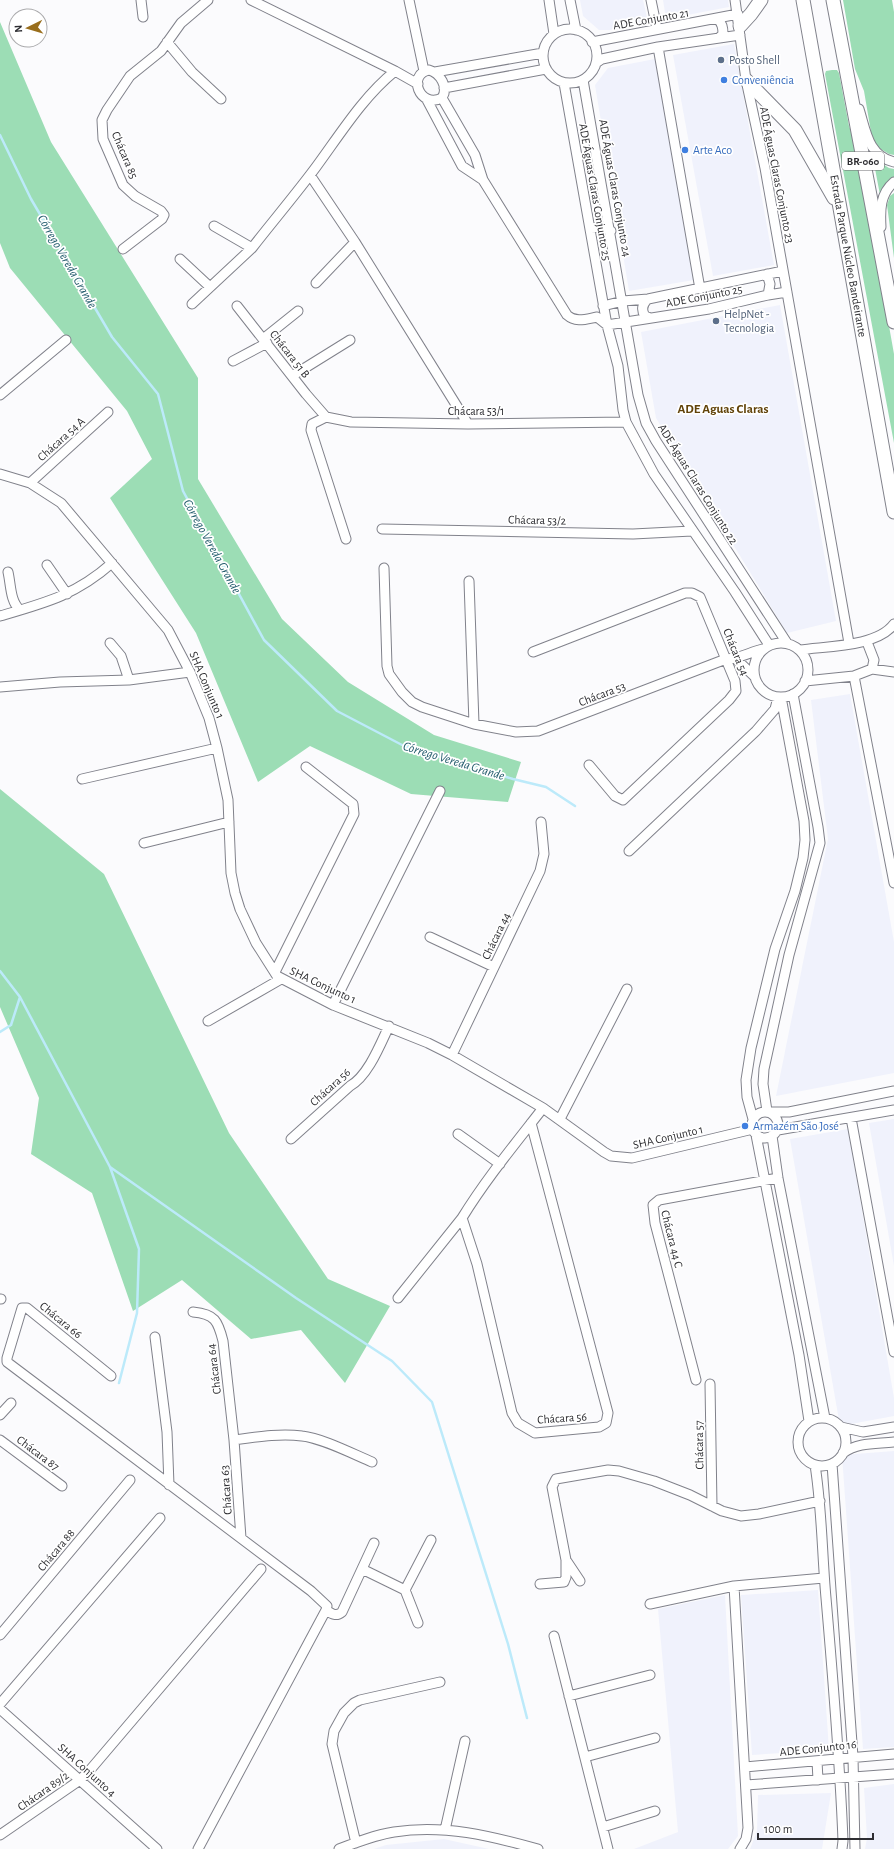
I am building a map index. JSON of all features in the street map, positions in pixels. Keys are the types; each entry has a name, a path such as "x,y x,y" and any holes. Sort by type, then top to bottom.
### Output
{"highway":[{"path":"739,25 751,14 761,0"},
{"name":"Estrada Parque Núcleo Bandeirante","path":"803,0 894,512"},
{"name":"BR-060","path":"833,0 894,322"},
{"path":"746,80 795,130 839,206"}],"street":[{"path":"141,0 143,17"},
{"name":"Chácara 85","path":"123,249 164,215 161,211 129,191 123,185 103,139 102,120 106,110 130,76 161,52 181,23 208,0"},
{"path":"251,0 395,71 418,84"},
{"path":"409,0 424,71"},
{"path":"549,0 554,34"},
{"path":"570,0 576,30"},
{"path":"651,0 657,29"},
{"name":"ADE Águas Claras Conjunto 23","path":"735,0 746,80 765,168 787,292"},
{"path":"718,19 722,24 723,30 723,34 719,38"},
{"name":"ADE Conjunto 21","path":"592,42 718,19 739,25"},
{"path":"596,63 595,48 592,42 588,36 576,30 568,30 554,34 549,39 543,54 546,69 554,78 570,83 583,80 589,75 596,63 602,59 719,38 739,25"},
{"path":"167,42 192,72 221,99"},
{"path":"658,48 700,289"},
{"path":"483,180 462,166 427,100 419,90 418,77 424,71 430,70 435,72 543,54"},
{"path":"444,88 546,69"},
{"path":"192,304 252,248 310,175 364,101 379,84 395,71"},
{"path":"427,100 434,101 442,98 444,95 443,82 435,72"},
{"path":"847,78 856,97 870,144 876,153 886,160 894,162"},
{"name":"ADE Águas Claras Conjunto 24","path":"583,80 626,322"},
{"name":"ADE Águas Claras Conjunto 25","path":"564,82 603,306 618,366 623,410 626,422 654,474 735,592 766,647"},
{"path":"442,98 475,155 483,180 567,315 578,320 597,317 607,325"},
{"path":"310,175 355,242 468,424"},
{"path":"882,254 880,219 881,203 887,188 894,182"},
{"path":"214,226 252,248"},
{"path":"590,228 606,228 611,231"},
{"path":"316,283 355,242"},
{"path":"180,259 210,287"},
{"name":"ADE Conjunto 25","path":"603,306 623,301 648,299 700,289 783,271"},
{"path":"767,274 770,284 768,295"},
{"path":"787,292 849,643"},
{"name":"ADE Conjunto 25","path":"607,325 709,309 787,292"},
{"path":"648,299 642,307 645,316 650,318"},
{"name":"Chácara 51 B","path":"237,306 292,376 326,416"},
{"path":"597,317 603,306"},
{"path":"233,361 265,341 298,311"},
{"name":"ADE Águas Claras Conjunto 22","path":"626,322 638,394 646,423 656,441 788,643"},
{"path":"0,394 66,340"},
{"path":"292,376 350,340"},
{"path":"622,398 635,398 638,394"},
{"name":"Chácara 54 A","path":"30,483 108,412"},
{"path":"326,416 312,424 311,430 346,539"},
{"name":"Chácara 53/1","path":"326,416 351,422 468,424 626,422"},
{"name":"SHA Conjunto 1","path":"0,474 30,483 61,503 168,630 190,672 209,718 226,782 231,873 236,899 256,943 278,975 333,1005 389,1026 452,1055 543,1108 611,1156 632,1158 755,1132"},
{"name":"Chácara 53/2","path":"382,529 633,534 692,531"},
{"path":"0,616 67,594 96,578 112,563"},
{"path":"47,566 67,594"},
{"name":"Chácara 53","path":"384,568 388,674 412,702 422,707 474,724 516,732 538,732 726,659 736,659 749,652 766,647"},
{"path":"8,572 12,597 16,606 20,610"},
{"path":"469,581 474,724"},
{"name":"Chácara 54","path":"533,652 685,593 692,593 700,597 735,680 736,691 729,700 623,800 615,796 589,765"},
{"path":"800,650 867,642 878,638 890,630 894,624"},
{"path":"867,642 874,660 872,669"},
{"path":"778,643 788,643 800,650 806,659 808,670 805,681 803,686 793,694 780,697 770,695 757,684 754,676 754,666 757,657 766,647 778,643"},
{"path":"110,644 121,656 129,680"},
{"path":"736,659 754,676"},
{"path":"805,681 854,676 872,669 894,672"},
{"path":"0,687 129,680 190,672"},
{"path":"854,676 894,883"},
{"path":"793,694 820,843 789,955 764,1069 763,1084 768,1111 773,1114 778,1121 775,1133 778,1178 814,1353 825,1418"},
{"path":"780,697 804,821 805,840 795,891 774,949 751,1048 746,1080 764,1181 800,1355 809,1421"},
{"path":"629,851 756,731 775,709 780,697"},
{"path":"82,779 217,748"},
{"path":"208,1021 278,975 354,814 353,804 306,768"},
{"path":"333,1005 440,791"},
{"path":"144,844 229,822"},
{"name":"Chácara 44","path":"452,1055 543,862 541,822"},
{"path":"805,840 820,843"},
{"path":"430,937 494,967"},
{"path":"560,1119 627,988"},
{"name":"Chácara 56","path":"291,1139 356,1082 376,1053 389,1026"},
{"path":"753,1119 759,1113 768,1111 789,1112 894,1091"},
{"path":"398,1298 462,1218 500,1164 543,1108"},
{"path":"755,1132 764,1138 790,1128 894,1110"},
{"path":"789,1112 787,1121 790,1128"},
{"path":"851,1118 894,1352"},
{"name":"Chácara 56","path":"462,1218 477,1264 512,1412 518,1423 535,1433 603,1425 607,1420 608,1413 531,1123"},
{"path":"458,1134 500,1164"},
{"name":"Chácara 44 C","path":"696,1380 655,1223 653,1205 659,1200 778,1178"},
{"path":"771,1215 785,1211"},
{"name":"Chácara 66","path":"110,1376 27,1308 24,1307 22,1309 7,1358 9,1363 169,1485"},
{"name":"Chácara 64","path":"193,1312 206,1313 213,1318 219,1327 223,1341 234,1440"},
{"path":"155,1337 167,1432 169,1485 311,1591 326,1604 326,1610 198,1849"},
{"path":"800,1355 814,1353"},
{"name":"Chácara 57","path":"710,1384 712,1506"},
{"path":"0,1415 11,1403"},
{"path":"894,1428 863,1432 841,1427 832,1420 825,1418 814,1419 809,1421 799,1434 799,1449 808,1462 823,1466 832,1464 854,1446 860,1444 894,1442"},
{"path":"841,1427 846,1442 843,1454"},
{"path":"234,1440 275,1435 303,1436 338,1447 372,1462"},
{"name":"Chácara 87","path":"0,1440 62,1486"},
{"name":"Chácara 63","path":"234,1440 241,1538"},
{"path":"832,1464 853,1757 854,1849"},
{"path":"815,1465 820,1501 824,1578 839,1759 843,1841 842,1849"},
{"path":"540,1584 565,1581 566,1560 552,1487 556,1479 608,1470 619,1471 654,1481 731,1514 750,1515 820,1501"},
{"name":"Chácara 88","path":"0,1635 130,1480"},
{"path":"0,1704 160,1518"},
{"path":"404,1590 431,1540"},
{"path":"326,1610 335,1615 339,1615 342,1612 374,1543"},
{"path":"566,1560 580,1581"},
{"name":"Chácara 89/2","path":"0,1835 80,1780 90,1770 261,1569"},
{"path":"362,1569 404,1590 418,1623"},
{"path":"650,1604 734,1586 824,1578"},
{"path":"734,1586 748,1828 746,1838 740,1849"},
{"path":"554,1636 608,1849"},
{"path":"569,1696 650,1675"},
{"path":"356,1842 332,1744 334,1731 348,1708 360,1700 440,1682"},
{"name":"SHA Conjunto 4","path":"0,1709 157,1849"},
{"path":"585,1757 655,1738"},
{"path":"445,1830 465,1741"},
{"name":"ADE Conjunto 16","path":"745,1767 894,1754"},
{"path":"817,1761 818,1780"},
{"path":"756,1767 757,1784"},
{"path":"746,1785 894,1774"},
{"path":"603,1827 655,1811"},
{"path":"339,1849 356,1842 395,1832 432,1829 483,1834 538,1849"}],"shaded area":[{"path":"580,0 643,0 648,22 610,30 599,30 583,16"},
{"path":"663,0 728,0 729,7 666,19"},
{"path":"734,44 774,265 713,276 673,55"},
{"path":"655,59 694,280 629,291 595,85 608,68"},
{"path":"780,305 836,621 787,633 656,418 641,332"},
{"path":"850,694 894,942 894,1073 776,1096 828,839 811,700"},
{"path":"894,1119 894,1266 869,1123"},
{"path":"848,1129 894,1398 894,1416 840,1426 790,1139"},
{"path":"894,1451 894,1747 863,1749 842,1455"},
{"path":"818,1590 829,1750 752,1755 741,1595"},
{"path":"725,1595 738,1836 728,1849 634,1849 678,1832 658,1609"},
{"path":"894,1784 894,1849 865,1849 867,1838 864,1788"},
{"path":"831,1793 822,1849 750,1849 757,1831 758,1795"},
{"path":"444,1839 489,1849 374,1849 386,1845"}],"green space":[{"path":"843,0 892,0 894,12 894,155 889,154 879,148 872,138 864,91 855,69"},
{"path":"0,22 8,41 8,48 11,48 51,142 198,378 198,479 282,619 348,682 434,735 521,762 508,802 411,794 310,746 258,782 196,633 110,498 152,459 127,411 10,268 0,243"},
{"path":"837,70 839,73 849,126 857,147 894,354 894,443 825,74 826,71"},
{"path":"873,158 889,168 894,169 894,180 880,195"},
{"path":"894,193 894,258 887,205 890,196"},
{"path":"0,789 104,874 229,1133 328,1279 390,1306 345,1383 301,1330 251,1339 182,1280 133,1311 92,1193 31,1154 39,1098 0,1007"}],"waterway":[{"name":"Córrego Vereda Grande","path":"0,135 31,199 112,337 158,394 183,491 264,640 337,711 404,746 513,779 546,787 575,806"},
{"path":"0,971 20,997 110,1167 296,1298 392,1361 432,1402 508,1644 527,1718"},
{"path":"0,1032 11,1025 20,997"},
{"path":"110,1167 139,1249 137,1313 119,1383"}],"place":[{"name":"Posto Shell","path":"721,60"},
{"name":"Conveniência","path":"724,80"},
{"name":"Arte Aco","path":"685,150"},
{"name":"HelpNet - Tecnologia","path":"716,321"},
{"name":"Armazém São José","path":"745,1126"}],"district":[{"name":"ADE Aguas Claras","path":"723,408"}]}
